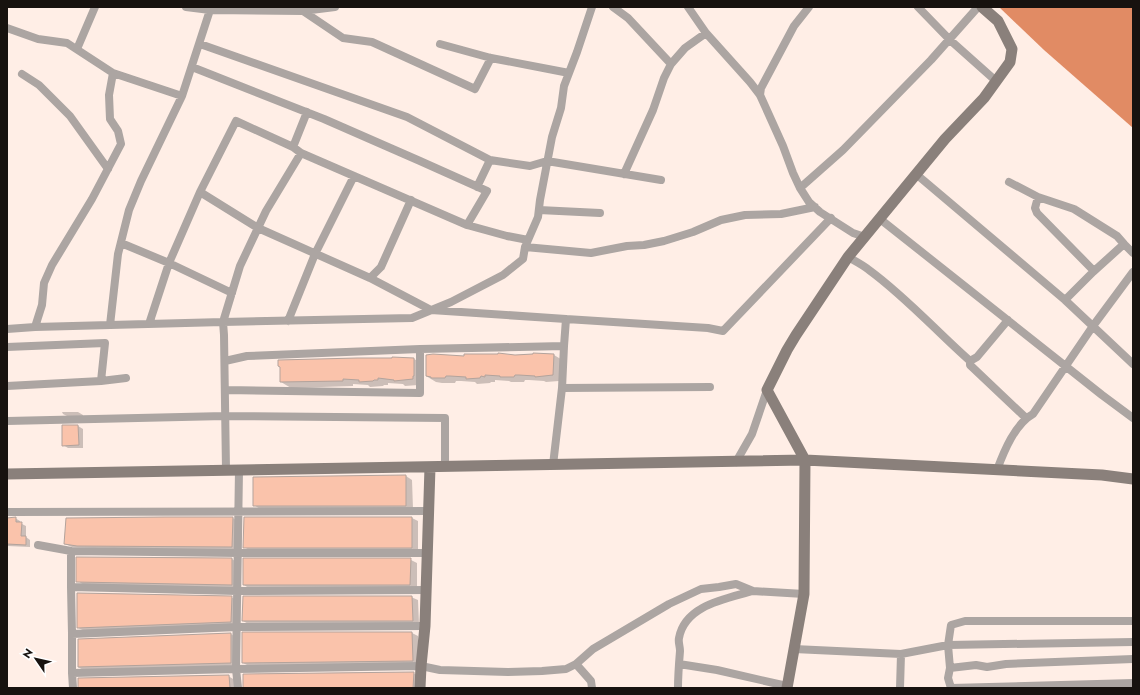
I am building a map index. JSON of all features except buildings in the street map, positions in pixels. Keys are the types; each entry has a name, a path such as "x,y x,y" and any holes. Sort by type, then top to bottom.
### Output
{"street":[{"path":"77,49 95,7"},
{"path":"186,7 210,10 303,11 335,7"},
{"path":"7,329 35,327 412,318 451,302 503,275 523,259 527,244 538,217 547,161 552,137 561,108 564,86 592,7"},
{"path":"613,7 628,18 672,64"},
{"path":"688,7 706,33 760,95 800,188 809,202 820,212 853,233 865,237"},
{"path":"760,95 761,88 794,26 809,7"},
{"path":"918,7 950,40 996,81"},
{"path":"800,188 843,150 950,40 978,7"},
{"path":"736,462 752,434 767,390 787,350 848,257 945,139 984,98 1010,62 1012,48 998,21 982,7"},
{"path":"110,325 118,254 129,210 141,181 182,96 210,10"},
{"path":"303,11 343,38 372,42 475,89 491,58"},
{"path":"7,28 38,39 67,43 113,73 182,96"},
{"path":"624,174 653,110 664,78 672,64 685,48 706,33"},
{"path":"200,44 406,117 490,160 530,166 547,161 661,180"},
{"path":"440,44 491,58 568,73"},
{"path":"192,67 307,112 487,191 468,225"},
{"path":"35,327 42,304 44,283 52,265 92,200 121,144 118,131 110,119 109,95 113,73"},
{"path":"22,74 39,85 70,116 108,169"},
{"path":"292,147 307,112"},
{"path":"149,324 168,263 200,192 236,121 292,147 301,153 468,225 507,236 527,244 591,253 613,248 644,245 664,241 693,232 721,220 745,215 781,214 815,208"},
{"path":"226,470 225,361 223,322 240,266 266,211 301,153"},
{"path":"477,187 490,160"},
{"path":"916,174 1065,300 1133,364"},
{"path":"288,321 315,254 354,176"},
{"path":"1009,182 1038,197 1074,209 1117,236 1133,253"},
{"path":"200,192 258,228 370,278 431,310 708,328 723,332 831,218"},
{"path":"1038,197 1035,208 1037,212 1093,270 1093,272"},
{"path":"370,278 381,267 411,200"},
{"path":"539,210 600,213"},
{"path":"880,219 1133,418"},
{"path":"121,242 232,293"},
{"path":"1065,300 1124,244"},
{"path":"848,257 869,270 914,308 970,361 970,365 1026,418"},
{"path":"997,470 1007,444 1026,418 1033,414 1093,326 1133,272"},
{"path":"554,465 562,388 566,319"},
{"path":"970,361 977,357 1008,320"},
{"path":"7,347 105,343 101,381"},
{"path":"225,361 247,356 420,349 564,346"},
{"path":"225,390 420,393 420,349"},
{"path":"7,386 101,381 126,378"},
{"path":"562,388 710,387"},
{"path":"679,664 718,670 787,688 804,594 805,460 767,390"},
{"path":"7,421 225,416 444,418 445,466"},
{"path":"7,474 805,460 1102,474 1133,479"},
{"path":"420,688 425,626 430,467"},
{"path":"238,688 236,669 239,470"},
{"path":"7,512 429,511"},
{"path":"38,545 71,551 427,553"},
{"path":"71,551 72,688"},
{"path":"72,673 421,666 440,670 521,672 542,671 566,668 576,664 600,645 669,604 701,588 736,584 753,591 804,594"},
{"path":"71,587 237,591 426,590"},
{"path":"678,688 680,649 678,640 683,624 695,613 709,604 753,591"},
{"path":"1133,621 965,621 951,624 948,645 950,668 948,678 951,688 1133,682"},
{"path":"72,634 237,627 425,626"},
{"path":"794,649 901,654 948,645 1133,642"},
{"path":"900,688 901,654"},
{"path":"950,668 976,665 987,667 1006,664 1133,659"},
{"path":"576,664 591,681 592,688"}],"shaded area":[{"path":"999,7 1133,7 1133,128 1044,50"}]}
